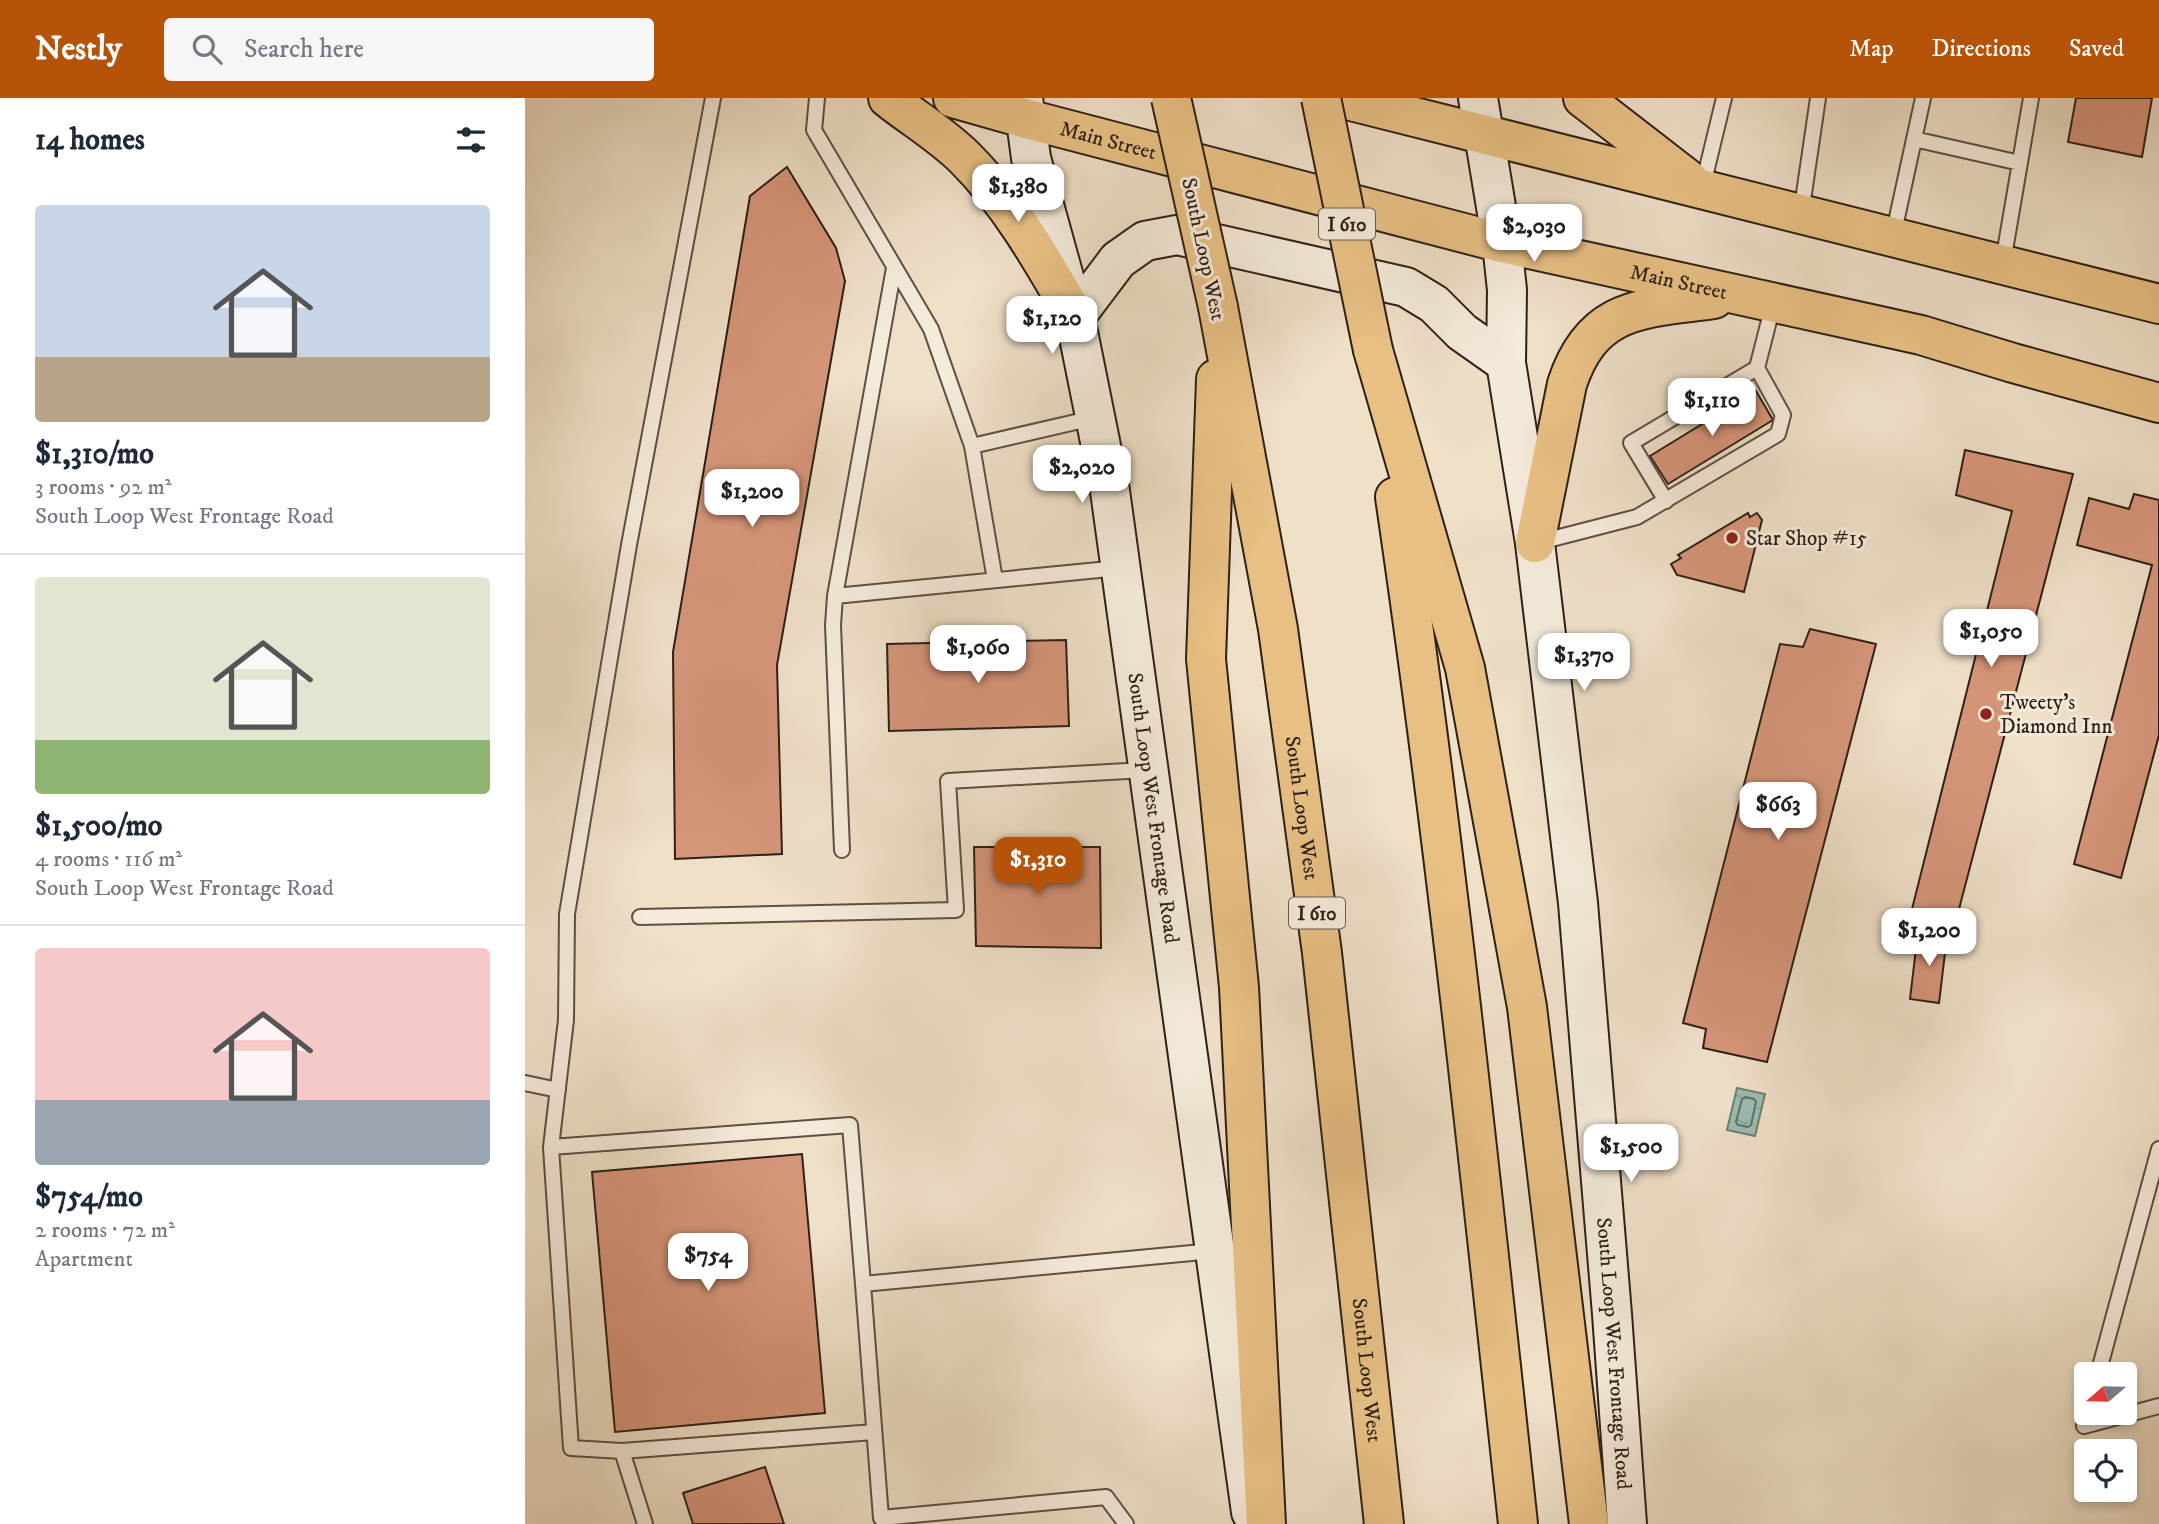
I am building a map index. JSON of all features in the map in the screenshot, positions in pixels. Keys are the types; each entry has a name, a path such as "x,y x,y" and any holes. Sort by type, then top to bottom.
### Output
{"main road":[{"path":"888,98 963,156 1001,196 1038,252 1075,317 1118,260 1145,241 1177,235 1406,287 1434,304 1462,332 1506,363"},
{"name":"Main Street","path":"953,98 1025,108 1502,243 1921,335 2159,403"},
{"name":"South Loop West","path":"1171,98 1218,307 1280,642 1322,953 1384,1524"},
{"name":"I 610","path":"1321,98 1373,350 1425,702 1464,1024 1518,1524"},
{"path":"1339,98 2159,304"},
{"name":"South Loop West Frontage Road","path":"1478,98 1502,243 1507,300 1506,363 1535,543 1578,903 1627,1524"},
{"path":"1583,98 1702,190"},
{"name":"South Loop West Frontage Road","path":"1025,108 1031,158 1075,317 1110,491 1252,1524"},
{"path":"1535,543 1567,384 1584,346 1599,330 1616,318 1636,310 1756,300"},
{"path":"1218,307 1206,659 1239,987 1266,1524"},
{"path":"1373,350 1465,668 1473,709 1527,1007 1589,1524"}],"lane":[{"path":"713,98 620,598 567,914 566,1020 551,1147 571,1448 622,1451 874,1432"},
{"path":"817,98 814,130 931,329 972,446 995,580"},
{"path":"1702,190 1724,98"},
{"path":"1801,215 1818,98"},
{"path":"1892,237 1923,98"},
{"path":"2003,265 2031,98"},
{"path":"1914,139 2020,163"},
{"path":"842,850 834,638 835,596 894,268"},
{"path":"1535,543 1637,517 1778,434 1783,415 1756,368 1756,300"},
{"path":"1665,501 1631,443 1756,368"},
{"path":"972,446 1095,418"},
{"path":"835,596 1120,568"},
{"path":"640,917 955,910 948,782 1148,770"},
{"path":"525,1083 558,1090"},
{"path":"551,1147 850,1125 881,1518 1106,1497 1126,1524"},
{"path":"2101,1362 2159,1149"},
{"path":"863,1284 1215,1251"},
{"path":"2137,1412 2159,1406"},
{"path":"622,1451 645,1524"}],"water":[{"path":"1737,1088 1765,1094 1755,1136 1727,1130"}],"building":[{"path":"2076,98 2152,98 2142,157 2068,142"},
{"path":"787,167 836,248 845,281 777,665 782,854 675,859 673,652 750,196"},
{"path":"1756,391 1773,420 1668,484 1650,456"},
{"name":"Tweety's Diamond Inn","path":"1965,450 2073,474 1953,932 1910,917 2012,511 1956,495"},
{"path":"2134,494 2159,500 2159,735 2121,878 2074,864 2152,565 2077,545 2089,498 2129,509"},
{"name":"Star Shop #15","path":"1748,513 1750,517 1757,513 1762,520 1744,592 1677,575 1671,564 1681,558 1678,555"},
{"path":"1810,629 1876,644 1767,1062 1703,1048 1706,1029 1683,1023 1780,644 1803,647"},
{"path":"1066,640 1069,726 889,731 887,644"},
{"path":"974,847 1100,847 1101,948 976,946"},
{"path":"1918,932 1947,936 1939,1003 1910,999"},
{"path":"802,1154 825,1413 615,1432 592,1172"},
{"path":"765,1467 784,1524 693,1524 683,1493"}],"place":[{"name":"Star Shop #15","path":"1732,538"},
{"name":"Tweety's Diamond Inn","path":"1986,714"}]}
